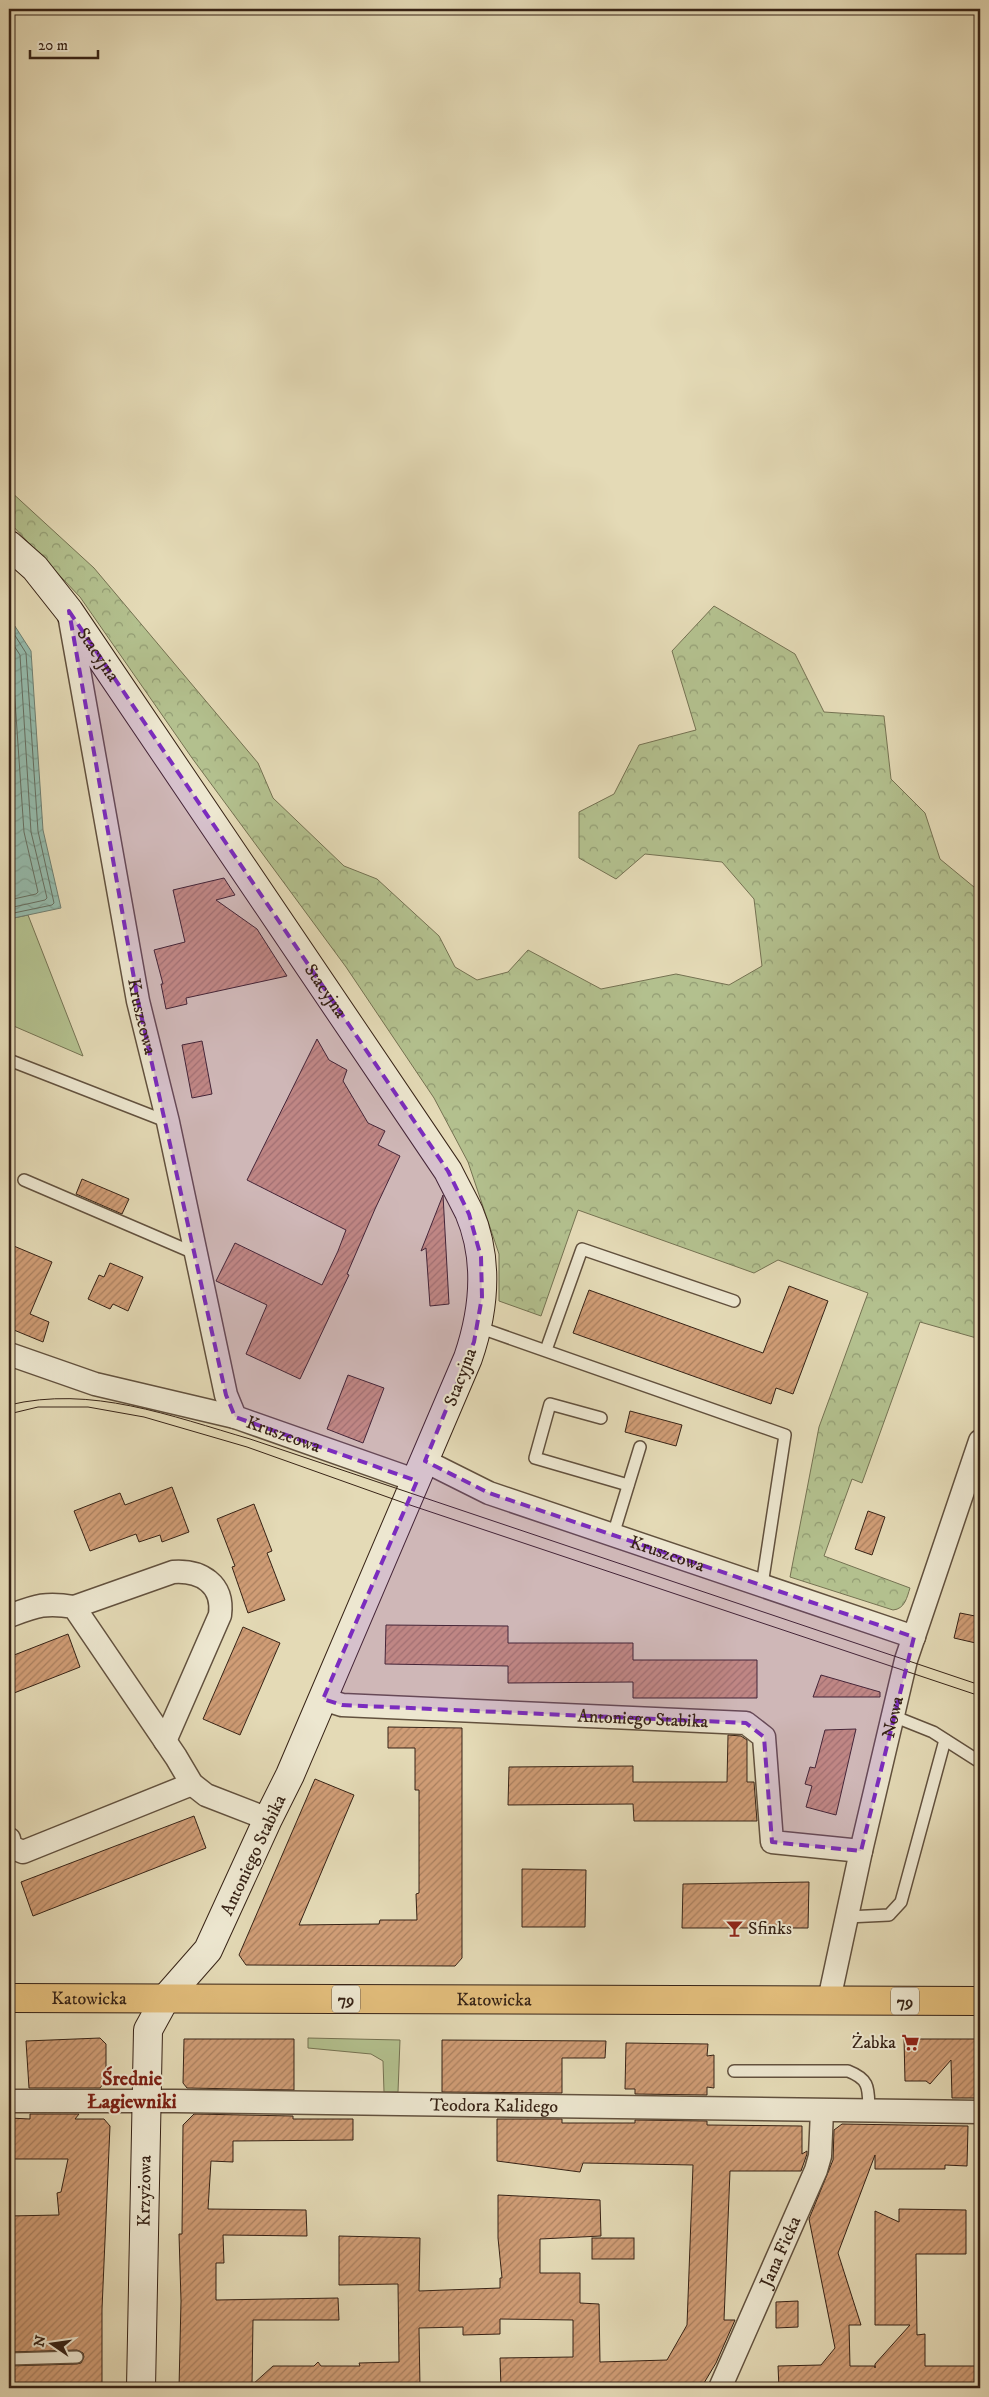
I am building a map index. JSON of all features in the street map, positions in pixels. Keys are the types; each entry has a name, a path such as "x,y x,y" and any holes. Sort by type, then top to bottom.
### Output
{"main road":[{"name":"Katowicka","path":"9,1998 980,2001"}],"street":[{"name":"Stacyjna","path":"9,545 34,568 69,612 448,1171 469,1214 481,1257 482,1297 478,1327 468,1358 421,1471"},
{"name":"Kruszcowa","path":"69,612 138,1001 168,1122 194,1253 226,1395 235,1417"},
{"name":"Kruszcowa","path":"9,1354 94,1384 235,1417 421,1471 914,1637"},
{"name":"Nowa","path":"829,2000 861,1851 914,1637 980,1441"},
{"name":"Antoniego Stabika","path":"165,1999 208,1950 290,1775 421,1471"},
{"path":"9,1616 36,1606 53,1603 74,1608 173,1572 184,1571 202,1577 218,1592 222,1602 220,1614 165,1741"},
{"path":"74,1608 165,1741 192,1784 206,1795 268,1819"},
{"name":"Antoniego Stabika","path":"322,1699 342,1705 746,1723 764,1737 772,1842 861,1851"},
{"path":"9,1839 11,1847 23,1852 192,1784"},
{"name":"Krzyżowa","path":"141,2388 145,2101 148,2030 165,1999"},
{"name":"Teodora Kalidego","path":"9,2101 145,2101 980,2112"},
{"name":"Jana Ficka","path":"720,2388 816,2170 820,2156 822,2111"}],"lane":[{"path":"9,1060 168,1122"},
{"path":"24,1180 194,1253"},
{"path":"546,1350 582,1249 734,1302"},
{"path":"478,1327 785,1435 762,1585"},
{"path":"601,1418 550,1404 534,1458 628,1485"},
{"path":"613,1535 640,1447"},
{"path":"893,1716 932,1732 980,1762"},
{"path":"847,1918 889,1915 901,1902 945,1740"},
{"path":"734,2071 848,2071 861,2076 868,2085 869,2111"},
{"path":"9,2358 77,2357"}],"highlighted area":[{"path":"69,611 448,1171 469,1214 481,1257 482,1297 474,1342 425,1461 489,1493 914,1637 861,1851 772,1842 764,1737 746,1723 342,1705 323,1699 417,1481 235,1417 226,1395 138,1001"}],"green space":[{"path":"9,490 94,568 258,763 273,798 344,866 377,879 439,936 455,967 477,980 508,972 528,950 601,989 676,974 729,985 762,966 754,899 722,862 645,854 616,879 579,858 579,812 614,794 639,745 696,730 672,651 714,606 795,654 824,712 884,716 891,779 925,813 940,859 980,892 980,1339 920,1322 862,1483 852,1479 824,1556 910,1588 903,1605 893,1610 790,1577 819,1427 868,1293 778,1260 754,1273 578,1210 541,1316 499,1301 499,1254 468,1162 434,1098 346,967 192,758 80,597 9,522"},
{"path":"28,915 83,1056 9,1024 9,919"},
{"path":"308,2038 400,2040 398,2092 384,2092 383,2061 371,2054 308,2048"}],"water":[{"path":"9,617 31,651 43,830 61,908 9,919"}],"building":[{"path":"224,878 235,895 216,900 257,929 287,976 186,998 187,1004 166,1009 161,984 163,984 154,950 185,942 173,890"},
{"path":"317,1039 329,1060 347,1070 343,1081 368,1123 385,1131 378,1145 400,1156 347,1274 349,1275 300,1379 246,1354 267,1305 216,1281 235,1243 322,1285 338,1251 346,1230 247,1180"},
{"path":"202,1041 212,1094 192,1098 182,1045"},
{"path":"82,1179 129,1199 122,1214 76,1194"},
{"path":"443,1195 449,1304 430,1306 426,1248 421,1251"},
{"path":"9,1244 52,1262 30,1314 49,1322 43,1342 9,1328"},
{"path":"110,1263 143,1277 128,1311 113,1304 110,1309 88,1299 99,1275 104,1277"},
{"path":"789,1286 828,1301 793,1394 776,1388 771,1404 573,1333 589,1290 763,1353"},
{"path":"348,1375 384,1388 363,1443 327,1429"},
{"path":"630,1411 682,1425 676,1446 625,1432"},
{"path":"172,1487 189,1532 162,1542 160,1535 139,1542 136,1534 90,1551 74,1511 120,1493 125,1505"},
{"path":"254,1504 272,1551 267,1553 285,1600 248,1613 232,1567 235,1566 217,1519"},
{"path":"868,1511 885,1517 872,1555 855,1549"},
{"path":"960,1613 980,1617 980,1644 954,1638"},
{"path":"386,1625 508,1626 508,1643 633,1643 633,1660 757,1660 757,1698 633,1698 633,1682 508,1683 508,1666 385,1664"},
{"path":"243,1627 280,1643 240,1735 203,1719"},
{"path":"68,1634 80,1667 9,1695 9,1657"},
{"path":"821,1675 880,1692 880,1697 813,1697"},
{"path":"388,1727 462,1728 462,1958 455,1966 246,1965 239,1955 315,1779 354,1795 299,1925 379,1924 380,1920 417,1920 416,1894 419,1893 419,1790 415,1790 415,1748 388,1748"},
{"path":"856,1729 836,1815 806,1807 812,1786 805,1784 810,1767 815,1768 825,1730"},
{"path":"728,1735 741,1736 747,1740 747,1782 754,1782 757,1821 634,1821 633,1804 508,1805 509,1767 633,1766 633,1782 727,1782"},
{"path":"194,1816 206,1848 33,1916 21,1882"},
{"path":"522,1869 586,1870 585,1927 522,1927"},
{"path":"809,1882 808,1928 682,1928 683,1884"},
{"path":"100,2038 106,2044 106,2080 100,2088 29,2088 26,2041"},
{"path":"184,2039 294,2039 294,2090 187,2088 183,2083"},
{"path":"904,2039 980,2039 980,2098 952,2098 951,2060 930,2084 926,2081 905,2081"},
{"path":"442,2040 606,2041 605,2058 562,2058 562,2093 442,2092"},
{"path":"626,2043 708,2044 707,2056 714,2055 714,2088 707,2087 707,2095 635,2094 635,2089 625,2089"},
{"path":"30,2114 79,2114 75,2119 104,2119 110,2126 102,2309 102,2388 9,2388 9,2366 77,2364 81,2363 84,2357 83,2353 77,2350 9,2352 9,2216 59,2215 57,2193 61,2192 68,2159 9,2159 9,2118 30,2119"},
{"path":"194,2114 293,2116 293,2119 353,2119 353,2140 233,2141 233,2162 211,2161 208,2209 306,2210 307,2236 223,2235 224,2263 216,2263 216,2300 338,2298 339,2320 253,2320 252,2385 273,2366 314,2366 318,2362 321,2366 360,2366 359,2363 399,2362 398,2284 339,2285 339,2236 420,2238 419,2291 500,2288 500,2278 502,2278 498,2238 498,2195 600,2200 601,2236 540,2239 540,2273 580,2273 580,2303 599,2304 600,2362 667,2360 687,2325 693,2165 583,2163 580,2172 497,2161 497,2119 562,2119 562,2123 635,2123 635,2120 707,2121 707,2125 802,2126 802,2154 807,2151 807,2154 801,2171 730,2171 724,2320 735,2320 716,2363 701,2388 501,2388 500,2358 573,2357 573,2320 500,2319 500,2334 463,2335 463,2327 419,2328 420,2388 179,2388 181,2301 179,2234 182,2234 183,2125"},
{"path":"842,2124 968,2126 967,2166 945,2165 945,2169 875,2169 875,2155 838,2253 861,2325 849,2325 850,2366 875,2366 910,2325 875,2325 875,2211 899,2222 899,2209 966,2210 966,2254 916,2254 917,2335 925,2334 925,2366 980,2366 980,2388 779,2388 778,2366 821,2365 835,2348 809,2219 833,2160 834,2130"},
{"path":"592,2238 634,2238 634,2259 592,2259"},
{"path":"798,2301 798,2327 776,2328 776,2302"}],"tram line":[{"path":"9,1405 40,1400 100,1401 131,1406 191,1421 250,1439 980,1685"},
{"path":"9,1414 38,1407 88,1407 144,1417 247,1447 407,1504 980,1696"}],"place":[{"name":"Sfinks","path":"734,1928"},
{"name":"Żabka","path":"910,2042"}],"district":[{"name":"Średnie Łagiewniki","path":"132,2090"}]}
